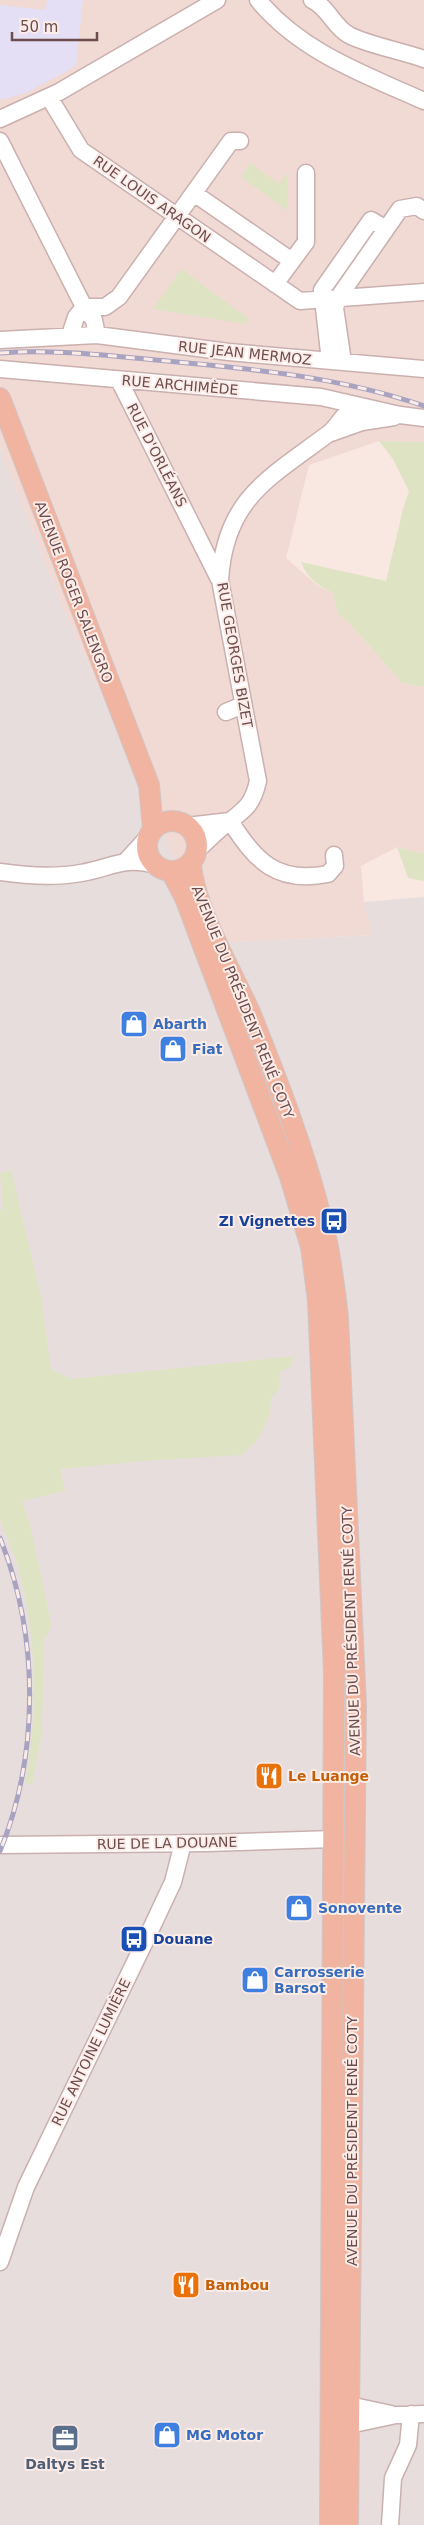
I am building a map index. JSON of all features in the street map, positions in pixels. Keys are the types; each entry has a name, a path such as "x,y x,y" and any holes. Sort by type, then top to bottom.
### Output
{"main road":[{"name":"AVENUE ROGER SALENGRO","path":"0,398 149,785 151,833"},
{"name":"AVENUE ROGER SALENGRO","path":"149,785 181,823"},
{"path":"163,823 181,823 196,836 194,856 178,871 163,868 148,852 151,833 163,823"},
{"name":"AVENUE DU PRÉSIDENT RENÉ COTY","path":"194,856 194,880 208,921 259,1034 298,1143 321,1216 330,1256 342,1363 356,1706 348,2525"},
{"name":"AVENUE DU PRÉSIDENT RENÉ COTY","path":"163,868 185,898 290,1176 311,1246 320,1319 334,1672 330,2525"},
{"path":"334,1839 354,1840"}],"street":[{"path":"244,0 249,0"},
{"path":"258,0 278,23 313,49 424,101"},
{"path":"0,119 49,97 220,1"},
{"path":"315,1 338,28 350,36 424,59"},
{"name":"RUE LOUIS ARAGON","path":"49,97 81,150 300,301 330,299"},
{"path":"0,141 84,307 94,320 97,335"},
{"path":"84,307 105,307 115,301 232,141 240,142"},
{"path":"275,284 306,242 306,173"},
{"name":"RUE LOUIS ARAGON","path":"195,194 292,261"},
{"path":"336,362 330,299 322,290 372,220 386,229 400,209 417,206 424,212"},
{"path":"330,299 424,292"},
{"path":"70,335 76,317 84,307"},
{"name":"RUE JEAN MERMOZ","path":"0,340 97,335 230,352 424,369"},
{"name":"RUE ARCHIMÈDE","path":"0,369 311,397 359,406"},
{"name":"RUE D'ORLÉANS","path":"120,380 220,580"},
{"path":"311,397 331,408 334,420 330,432"},
{"name":"RUE GEORGES BIZET","path":"194,856 230,821 241,815 249,806 255,795 258,781 220,580 223,547 232,524 264,481 330,432 343,417 359,406 400,416 424,418"},
{"name":"RUE GEORGES BIZET","path":"330,432 362,422 400,416"},
{"path":"195,530 211,535 222,532 232,524"},
{"path":"226,712 243,705"},
{"path":"181,823 230,821 254,855 275,870 300,878 328,874 335,866 334,856"},
{"path":"127,860 151,833"},
{"path":"0,872 48,877 82,873 127,860 163,868"},
{"name":"RUE DE LA DOUANE","path":"0,1845 334,1839"},
{"name":"RUE ANTOINE LUMIÈRE","path":"0,2262 26,2187 150,1932 172,1882 183,1843"},
{"name":"AVENUE DU PRÉSIDENT RENÉ COTY","path":"331,2364 336,2384 339,2421 349,2415"},
{"path":"349,2415 378,2409 410,2415 408,2444 393,2478 390,2525"}],"shaded area":[{"path":"0,0 424,0 424,442 379,441 309,465 286,558 318,586 333,593 338,614 350,624 402,683 424,687 424,854 397,847 361,866 364,902 372,935 213,943 63,608 0,447"},
{"path":"47,0 83,0 76,66 26,93 0,100 0,5 45,10"},
{"path":"0,447 63,608 213,943 372,935 364,902 424,897 424,2525 0,2525"}],"green space":[{"path":"250,163 279,184 287,173 288,211 241,177"},
{"path":"181,269 249,319 245,324 153,309"},
{"path":"379,441 424,442 424,687 402,683 350,624 338,614 333,593 314,581 301,562 386,581 409,491 393,459"},
{"path":"397,847 424,854 424,881 408,878"},
{"path":"11,1170 41,1296 51,1369 72,1379 295,1356 290,1367 280,1372 279,1389 271,1398 270,1413 264,1428 255,1443 242,1455 157,1460 60,1469 65,1491 22,1501 30,1524 52,1627 44,1639 42,1734 32,1784 25,1783 30,1752 34,1685 28,1615 22,1582 0,1521 0,1210 3,1209 0,1173"}],"railway":[{"path":"0,353 84,354 264,371 329,381 392,396 424,406"},
{"path":"0,1538 13,1575 22,1614 28,1654 30,1694 28,1735 22,1775 13,1814 0,1851"}],"place":[{"name":"Abarth","path":"134,1024"},
{"name":"Fiat","path":"173,1049"},
{"name":"ZI Vignettes","path":"334,1221"},
{"name":"Le Luange","path":"269,1776"},
{"name":"Sonovente","path":"299,1908"},
{"name":"Douane","path":"134,1939"},
{"name":"Carrosserie Barsot","path":"255,1980"},
{"name":"Bambou","path":"186,2285"},
{"name":"MG Motor","path":"167,2435"},
{"name":"Daltys Est","path":"65,2438"}]}
